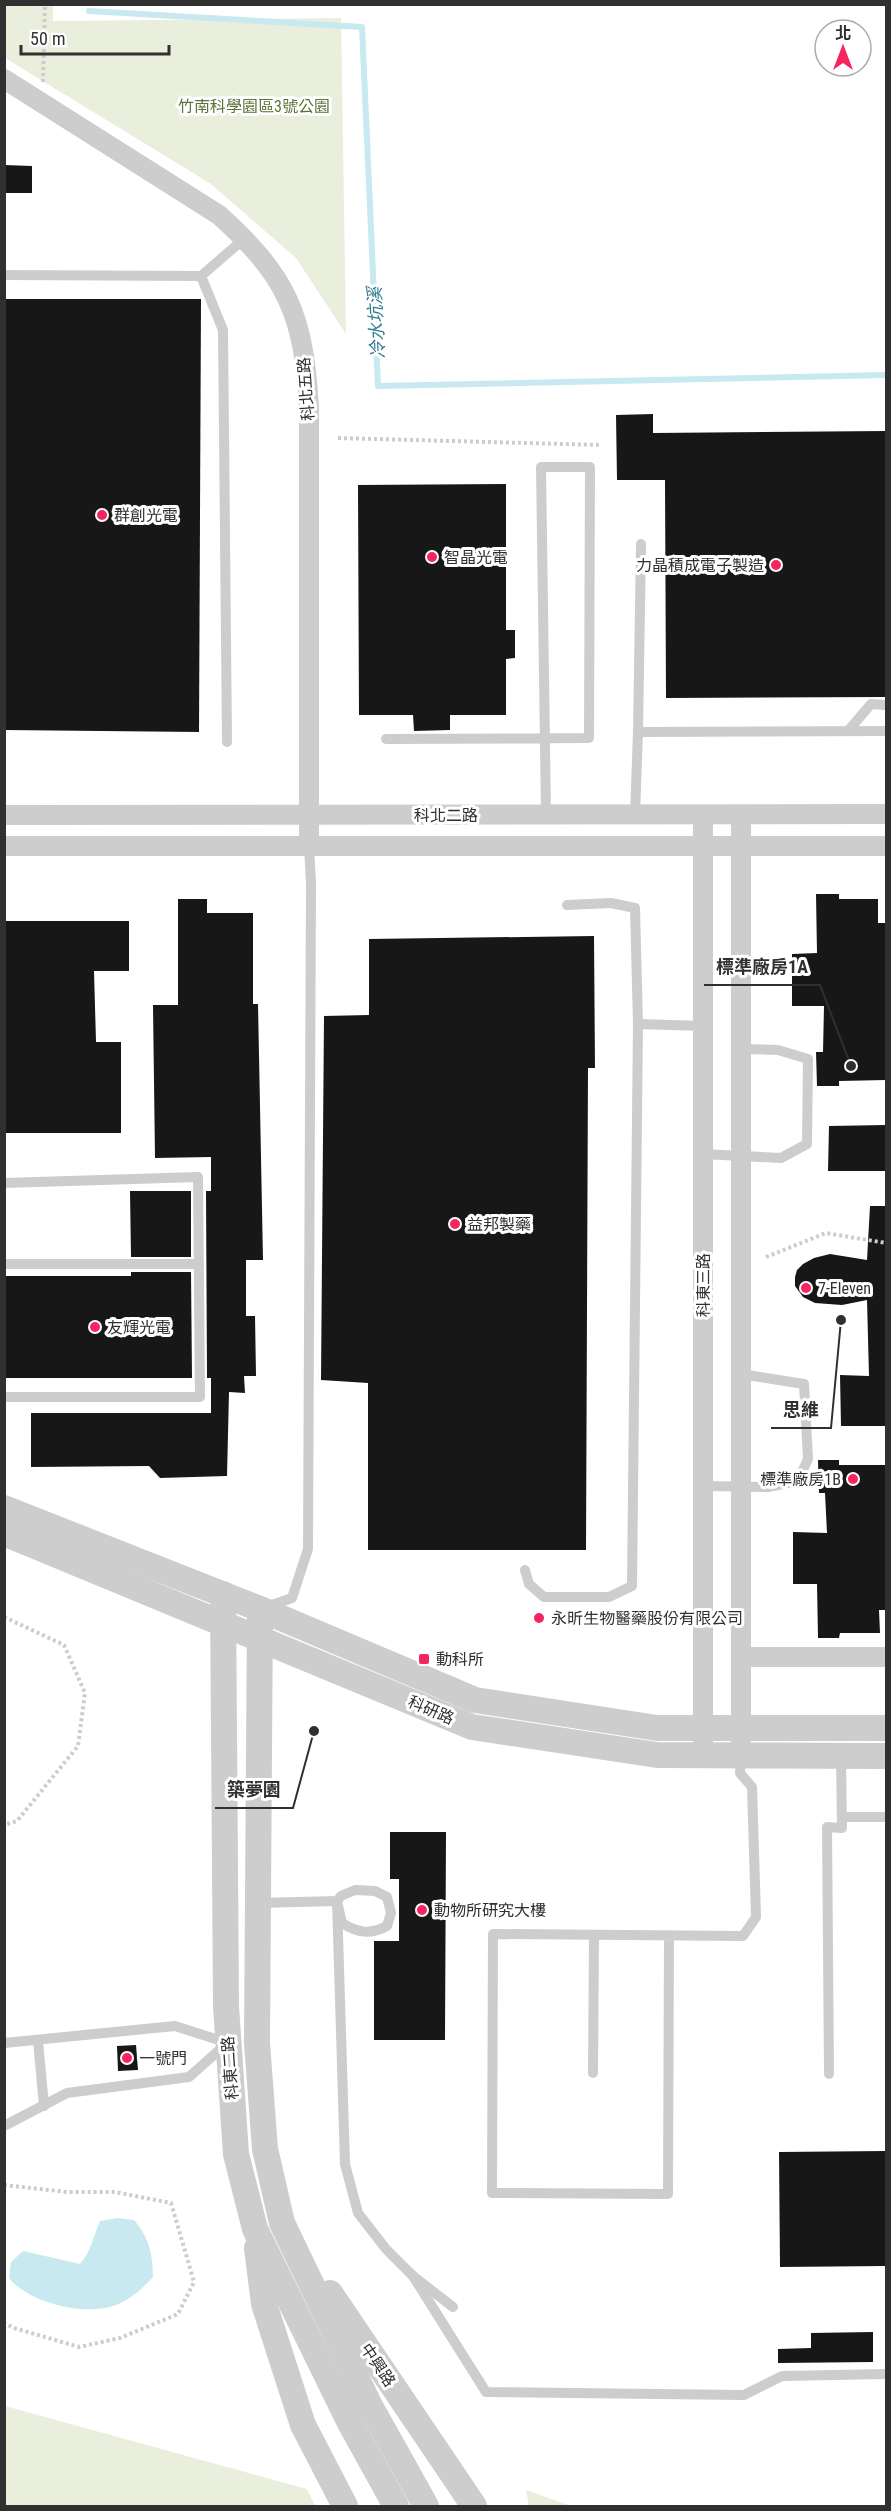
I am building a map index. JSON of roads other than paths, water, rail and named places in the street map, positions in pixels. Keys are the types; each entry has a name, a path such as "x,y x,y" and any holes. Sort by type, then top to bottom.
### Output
{"street":[{"name":"科北五路","path":"4,79 219,215 245,238 282,287 300,328 306,364 309,408 309,846"},
{"name":"科北二路","path":"4,815 886,814"},
{"name":"科東三路","path":"703,815 703,1755"},
{"path":"741,815 741,1755"},
{"name":"科北二路","path":"4,846 886,846"},
{"name":"科研路","path":"4,1508 260,1609 475,1700 657,1728 886,1728"},
{"name":"科研路","path":"4,1533 472,1727 657,1755 886,1756"},
{"name":"科東二路","path":"223,1594 224,1903 228,2043 236,2154 255,2229 350,2423 396,2506"},
{"name":"科東二路","path":"260,1609 257,2043 265,2149 282,2223 369,2404 426,2506"},
{"path":"741,1657 886,1658"},
{"path":"224,1903 258,1903"},
{"path":"228,2043 257,2043"},
{"name":"中興路","path":"282,2223 474,2506"},
{"path":"255,2229 264,2304 303,2425 345,2506"}],"lane":[{"path":"4,275 201,276 245,238"},
{"path":"201,276 224,330 227,742"},
{"path":"386,738 545,738 589,738 590,467 541,467 545,738 546,815"},
{"path":"635,815 641,544"},
{"path":"848,731 871,704 886,705"},
{"path":"638,732 886,731"},
{"path":"260,1609 292,1598 308,1549 311,896 309,846"},
{"path":"525,1570 529,1584 544,1597 609,1597 632,1586 638,1024 635,908 611,903 567,905"},
{"path":"638,1024 703,1026"},
{"path":"703,1154 781,1158 807,1144 808,1059 778,1050 741,1049"},
{"path":"4,1183 198,1177 200,1397 4,1397"},
{"path":"4,1264 199,1264"},
{"path":"703,1486 768,1487 798,1481 808,1459 804,1384 741,1374"},
{"path":"669,1936 668,2194 492,2193 493,1934 743,1936 756,1917 752,1787 740,1773 741,1755"},
{"path":"829,2074 827,1827 842,1828 841,1756"},
{"path":"842,1817 886,1817"},
{"path":"258,1903 336,1901 341,1896 355,1890 375,1891 387,1897 391,1912 387,1926 375,1932 356,1932 342,1923 336,1901"},
{"path":"336,1901 345,2164 358,2213 386,2249 413,2276 453,2307"},
{"path":"593,2073 594,1935"},
{"path":"4,2043 175,2026 228,2043"},
{"path":"38,2041 44,2106"},
{"path":"4,2126 67,2093 189,2077 228,2043"},
{"path":"413,2276 486,2391 744,2396 782,2376 886,2374"}],"water":[{"path":"117,2218 134,2220 139,2226 147,2240 152,2261 153,2277 127,2300 104,2308 74,2308 44,2301 18,2287 9,2278 11,2262 23,2251 80,2264 89,2249 100,2221"}],"waterway":[{"name":"冷水坑溪","path":"89,11 362,27 378,386 886,375"}],"place":[{"name":"群創光電","path":"102,515"},
{"name":"智晶光電","path":"432,557"},
{"name":"力晶積成電子製造","path":"776,565"},
{"name":"標準廠房1A","path":"851,1066"},
{"name":"益邦製藥","path":"455,1224"},
{"name":"7-Eleven","path":"806,1288"},
{"name":"思維","path":"841,1320"},
{"name":"友輝光電","path":"95,1327"},
{"name":"標準廠房1B","path":"853,1479"},
{"name":"永昕生物醫藥股份有限公司","path":"539,1618"},
{"name":"動科所","path":"424,1659"},
{"name":"築夢園","path":"314,1731"},
{"name":"動物所研究大樓","path":"422,1910"},
{"name":"一號門","path":"127,2058"}],"park label":[{"name":"竹南科學園區3號公園","path":"254,106"}]}
